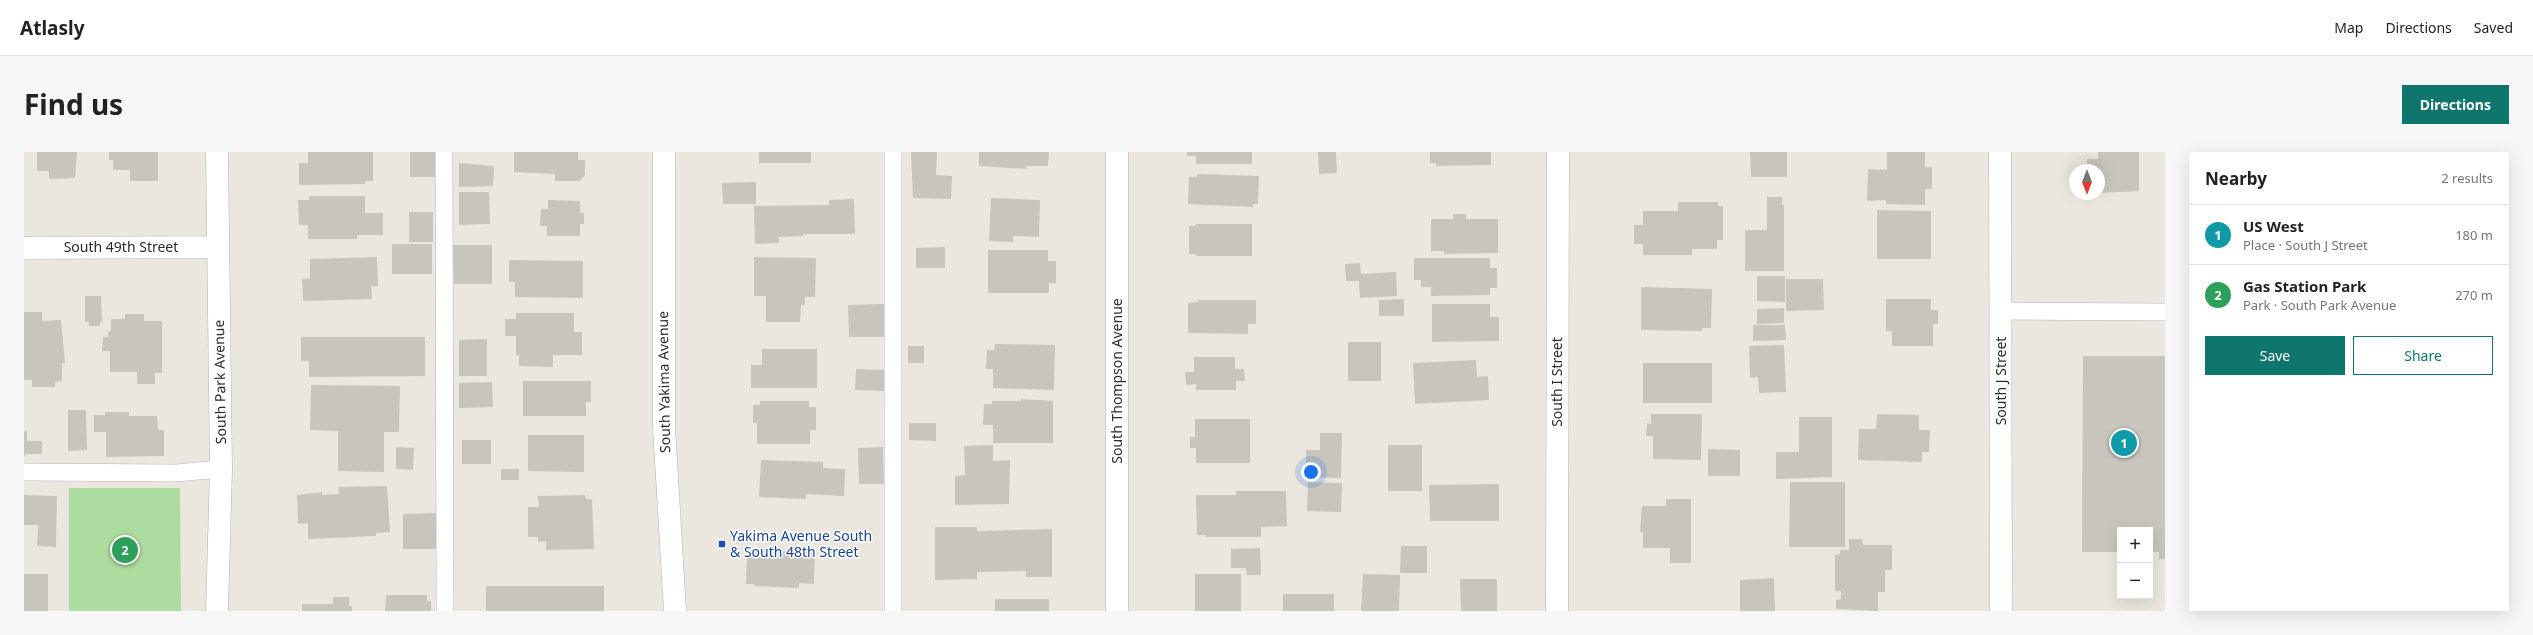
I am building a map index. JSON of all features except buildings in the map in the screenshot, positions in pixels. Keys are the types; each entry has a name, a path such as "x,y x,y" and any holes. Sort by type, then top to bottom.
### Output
{"street":[{"name":"South Park Avenue","path":"217,152 221,469 217,611"},
{"name":"South Yakima Avenue","path":"664,152 664,427 675,611"},
{"name":"South Thompson Avenue","path":"1117,152 1117,611"},
{"name":"South I Street","path":"1557,611 1558,152"},
{"name":"South J Street","path":"2000,152 2001,611"},
{"name":"South 49th Street","path":"24,248 218,247"}],"lane":[{"path":"444,152 444,611"},
{"path":"893,152 893,611"},
{"path":"2001,311 2165,312"},
{"path":"24,472 176,473 221,469"}],"green space":[{"path":"69,488 180,488 181,611 69,611"}],"place":[{"name":"US West","path":"2124,443"},
{"name":"Yakima Avenue South & South 48th Street","path":"722,544"},
{"name":"Gas Station Park","path":"125,550"}]}
